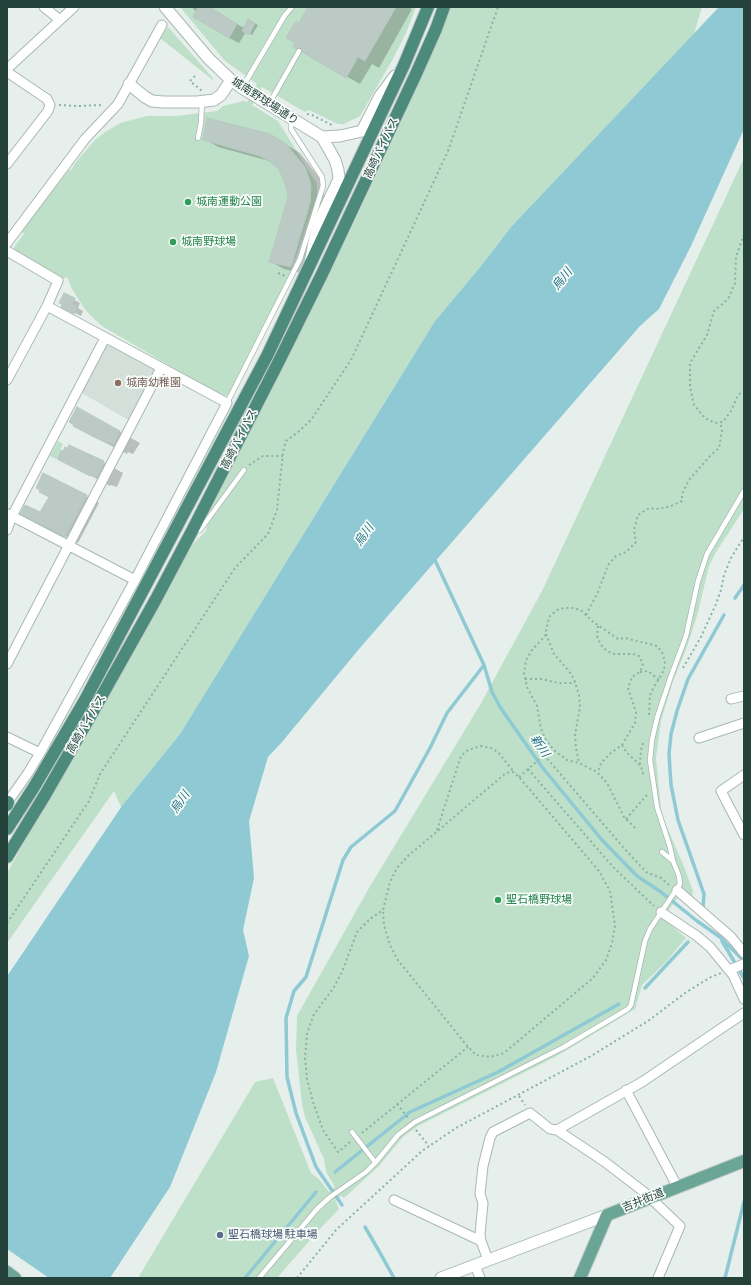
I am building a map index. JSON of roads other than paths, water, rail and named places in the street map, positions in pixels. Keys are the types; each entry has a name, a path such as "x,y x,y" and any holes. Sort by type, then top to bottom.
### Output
{"highway":[{"name":"高崎バイパス","path":"7,829 34,787 85,700 266,356 404,65 428,7"},
{"name":"高崎バイパス","path":"7,857 95,708 193,529 322,274 416,74 444,7"}],"main road":[{"name":"吉井街道","path":"607,1215 677,1186 744,1161"},
{"path":"580,1278 607,1215"},
{"path":"7,1272 15,1278"}],"street":[{"path":"44,7 60,20"},
{"path":"7,164 48,111 50,105 47,99 7,70 74,7"},
{"name":"城南野球場通り","path":"164,7 209,59 231,80 322,137"},
{"path":"7,243 85,139 118,104 162,25"},
{"path":"310,266 320,219 339,179 335,160 322,137 340,136 362,130 380,96 404,65"},
{"path":"129,84 152,101 163,102 203,97 214,100 221,94 231,80"},
{"path":"7,251 58,281 47,306 7,380"},
{"path":"7,803 40,753 135,580 227,403 47,306"},
{"path":"7,530 10,515 105,338"},
{"path":"7,664 161,368"},
{"path":"10,515 135,580"},
{"path":"7,642 17,645"},
{"path":"731,699 744,696"},
{"path":"699,738 744,723"},
{"path":"7,737 40,753"},
{"path":"744,775 721,791 744,835"},
{"path":"675,892 731,937 744,953"},
{"path":"662,911 710,947 733,975 744,999"},
{"path":"729,970 744,964"},
{"path":"557,1130 642,1082 744,1013"},
{"path":"626,1090 677,1186"},
{"path":"488,1260 480,1234 483,1203 480,1194 490,1138 493,1132 530,1113 550,1129 557,1130 605,1162 644,1192 648,1198 680,1226 658,1278"},
{"path":"394,1200 481,1241"},
{"path":"441,1278 607,1215"},
{"path":"475,1265 480,1278"}],"lane":[{"path":"242,88 285,16 292,7"},
{"path":"269,104 299,51"},
{"path":"198,138 203,97"},
{"path":"227,403 300,259 323,186 322,177 291,129 291,118"},
{"path":"193,529 200,530 244,470"},
{"path":"259,1278 317,1209 330,1197 366,1172 398,1135 415,1122 564,1047 628,1009 631,1005 645,941 650,929 680,884 670,847 656,807 650,760 655,726 686,636 698,581 707,554 744,491"},
{"path":"662,852 673,861"},
{"path":"352,1132 375,1162"}],"water":[{"name":"烏川","path":"719,7 744,7 744,129 691,246 659,309 640,326 359,649 268,757 249,821 254,878 243,930 249,956 216,1072 170,1187 110,1278 7,1278 7,976 121,807 180,734 435,321 511,227"}],"waterway":[{"name":"新川","path":"434,558 484,665 492,692 500,707 542,767 602,840 637,876 661,892 697,921 720,937 744,961"},
{"path":"735,598 744,585"},
{"path":"703,907 704,894 678,820 671,785 669,754 671,734 688,679 724,615"},
{"path":"342,1205 316,1167 296,1113 287,1077 286,1018 294,991 306,977 343,860 351,847 395,811 430,748 447,713 484,665"},
{"path":"722,941 744,978"},
{"path":"645,988 688,942"},
{"path":"335,1172 410,1112 498,1072 619,1004"},
{"path":"245,1278 316,1192"},
{"path":"725,1278 744,1202"},
{"path":"365,1227 394,1278"}],"place":[{"name":"城南運動公園","path":"188,202"},
{"name":"城南野球場","path":"173,242"},
{"name":"城南幼稚園","path":"118,383"},
{"name":"聖石橋野球場","path":"498,900"},
{"name":"聖石橋球場 駐車場","path":"220,1235"}]}
